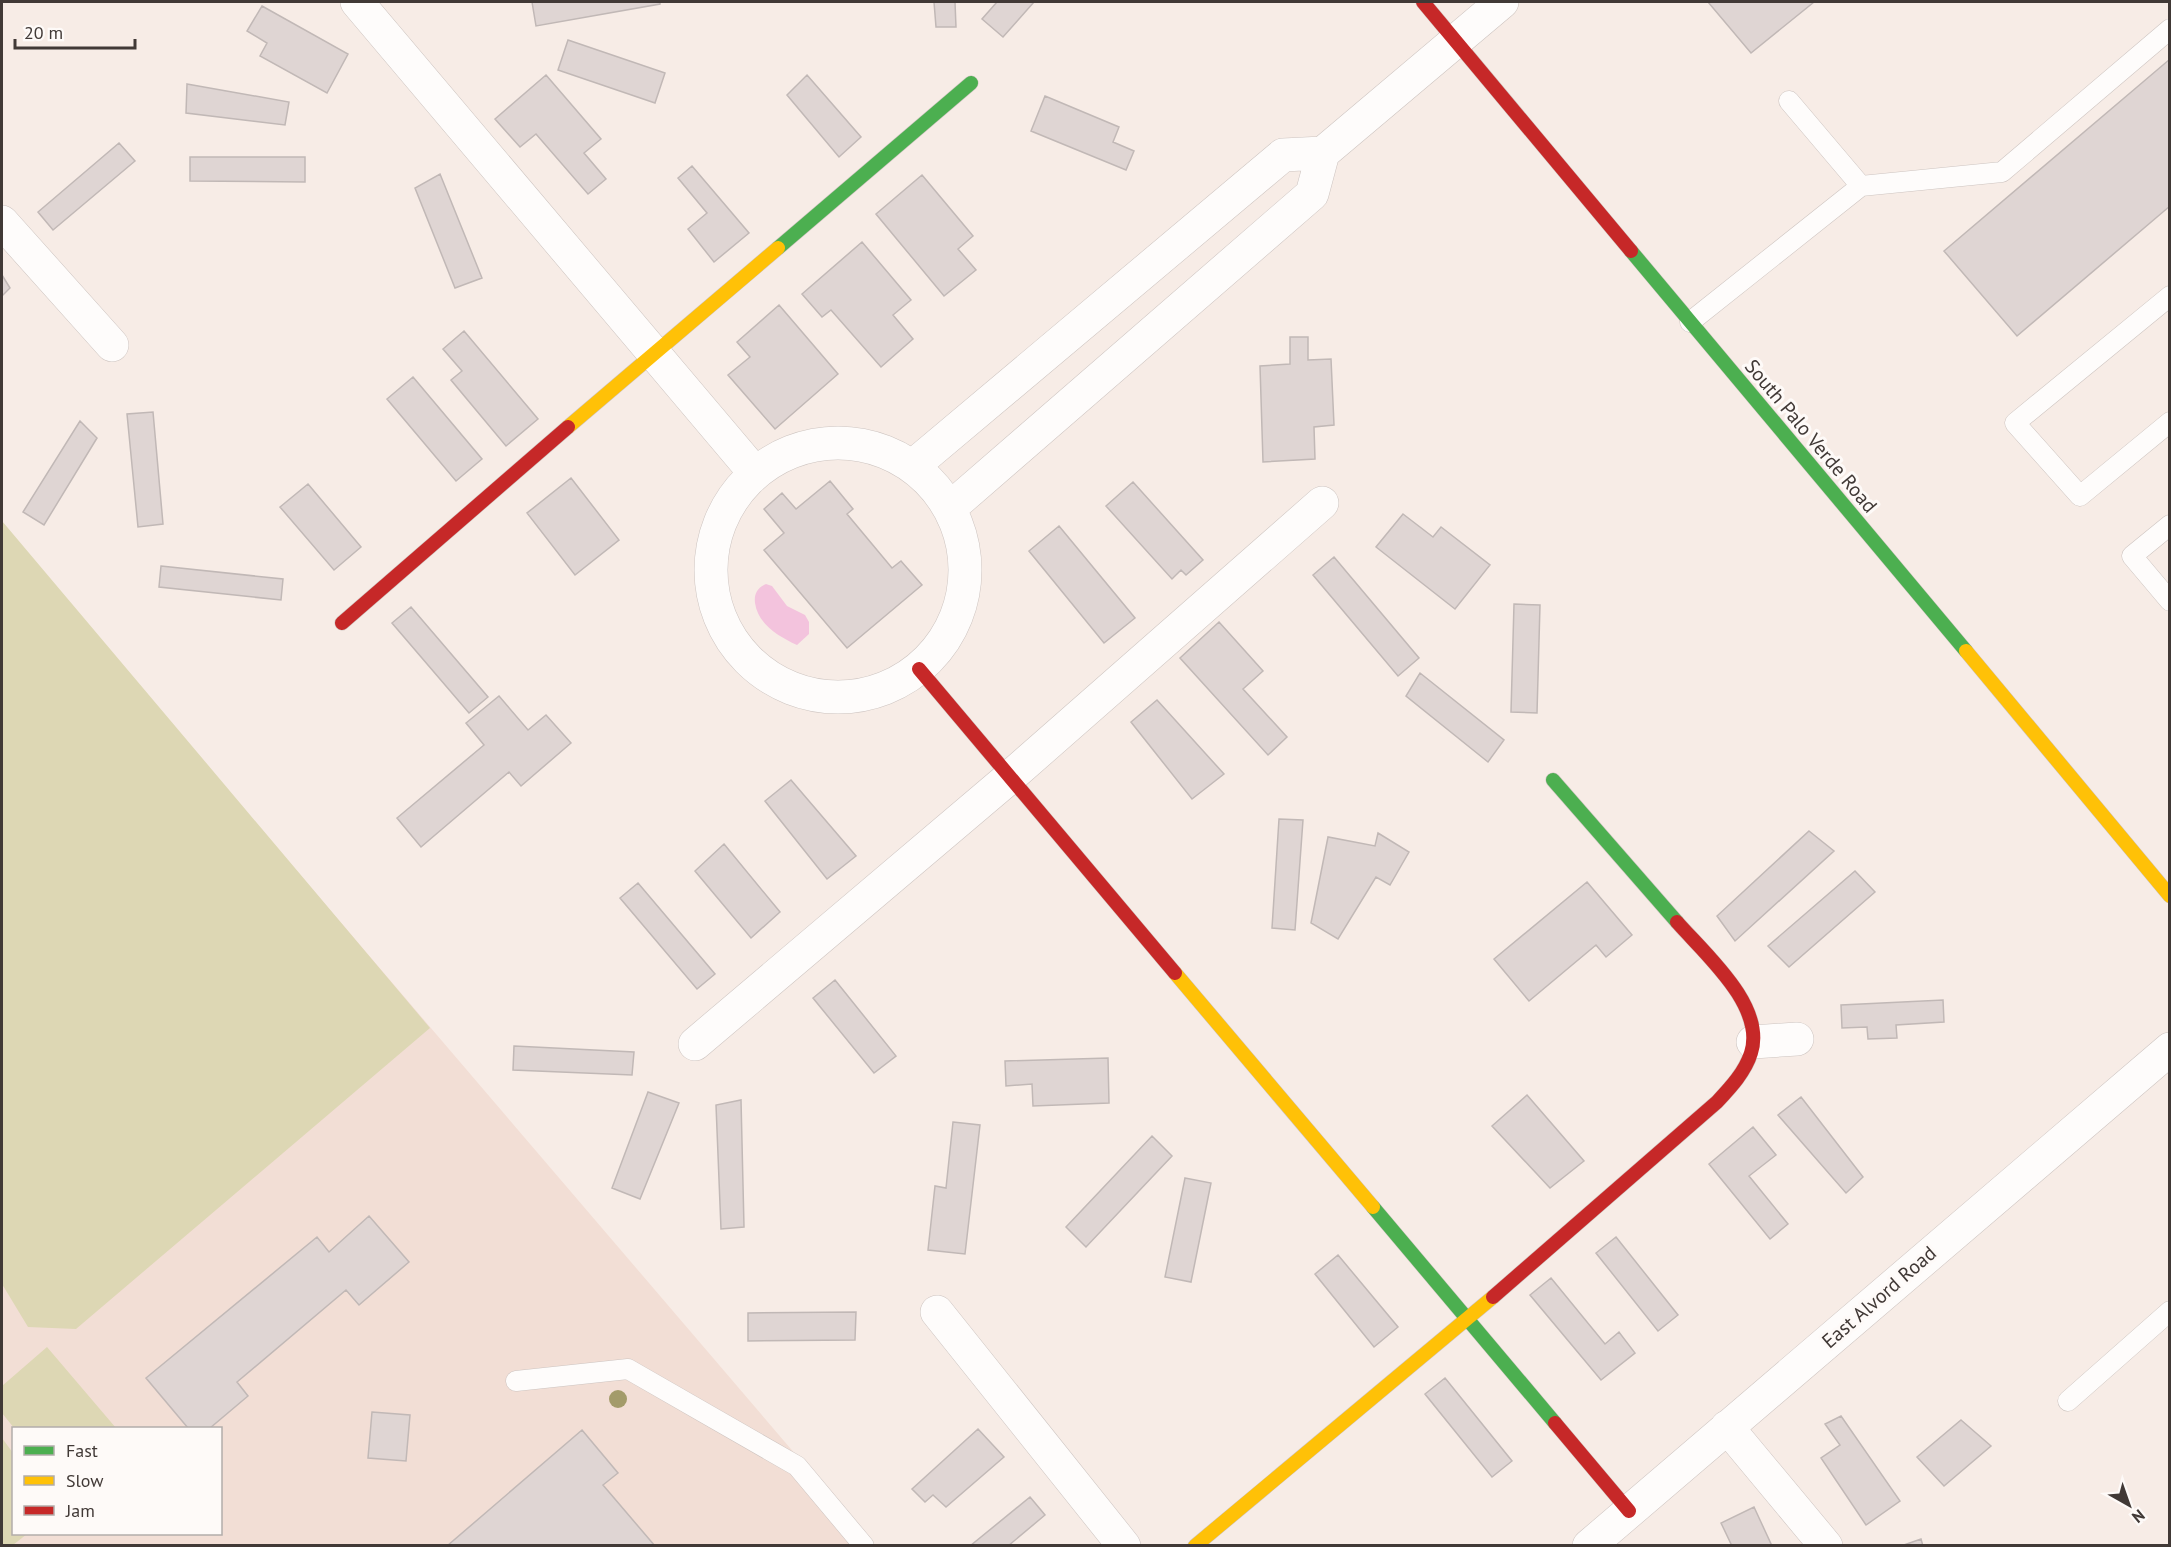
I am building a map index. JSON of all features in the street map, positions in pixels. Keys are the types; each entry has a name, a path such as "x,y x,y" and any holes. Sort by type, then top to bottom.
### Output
{"street":[{"path":"357,2 755,473"},
{"name":"South Palo Verde Road","path":"1423,2 2169,896"},
{"path":"950,508 1312,194 1323,153 1502,2"},
{"path":"342,623 971,83"},
{"path":"913,466 1283,155 1323,153"},
{"path":"2,222 112,345"},
{"path":"832,442 875,447 913,466 934,485 950,508 964,549 963,593 948,635 919,669 885,689 846,698 807,694 770,679 740,653 719,620 710,580 713,540 729,504 755,473 791,452 832,442"},
{"path":"695,1044 1010,777 1323,503"},
{"path":"919,669 1629,1511"},
{"path":"1195,1545 1210,1535 1467,1319 1716,1102 1735,1084 1750,1059 1753,1026 1749,1010 1737,992 1553,780"},
{"path":"1753,1042 1797,1039"},
{"name":"East Alvord Road","path":"1589,1545 2169,1049"},
{"path":"936,1312 1124,1545"},
{"path":"1727,1427 1826,1545"}],"lane":[{"path":"1690,322 1861,186 2002,172 2169,29"},
{"path":"1789,101 1861,186"},
{"path":"2169,296 2015,423 2080,496 2169,422"},
{"path":"2169,525 2132,556 2169,601"},
{"path":"2068,1401 2169,1311"},
{"path":"516,1381 628,1369 797,1466 864,1545"}],"shaded area":[{"path":"2,521 430,1028 76,1329 28,1327 2,1284"},
{"path":"2,523 153,703 873,1545 2,1545"},
{"path":"766,584 772,586 787,606 805,615 809,622 809,634 797,645 776,633 760,617 755,597 758,589"},
{"path":"47,1347 115,1427 13,1427 2,1413 2,1386"},
{"path":"2,1438 12,1452 12,1535 26,1535 13,1545 2,1545"}],"building":[{"path":"532,2 660,2 660,4 536,26"},
{"path":"934,2 955,2 956,27 936,27"},
{"path":"997,2 1034,2 1003,37 982,19"},
{"path":"1708,2 1814,2 1751,53"},
{"path":"262,6 348,54 327,93 260,56 267,43 247,31"},
{"path":"568,40 665,73 655,103 558,70"},
{"path":"2170,59 2170,206 2017,336 1944,251"},
{"path":"546,75 601,139 584,153 606,179 588,194 536,134 520,147 495,119"},
{"path":"807,75 861,137 839,157 787,95"},
{"path":"187,84 289,102 285,125 186,113"},
{"path":"1045,96 1119,127 1113,142 1134,151 1126,170 1031,131"},
{"path":"119,143 135,161 53,230 38,212"},
{"path":"190,157 305,157 305,182 190,181"},
{"path":"692,166 749,233 714,262 688,229 707,213 678,178"},
{"path":"440,174 482,278 455,288 415,188"},
{"path":"922,175 973,236 958,249 976,270 944,296 876,214"},
{"path":"862,242 911,300 893,315 913,339 881,367 831,310 822,317 802,294"},
{"path":"2,275 10,288 2,296"},
{"path":"779,305 838,374 775,429 728,375 750,357 737,342"},
{"path":"464,331 538,419 506,446 451,380 462,371 443,349"},
{"path":"1290,337 1308,337 1308,360 1331,359 1334,425 1314,427 1315,459 1263,462 1260,366 1290,364"},
{"path":"413,377 482,459 456,481 387,399"},
{"path":"153,412 163,524 138,527 127,414"},
{"path":"80,421 97,438 44,525 23,512"},
{"path":"571,478 619,540 575,575 527,513"},
{"path":"830,481 853,509 847,514 892,568 901,561 922,585 847,648 764,550 784,533 764,509 782,493 796,509"},
{"path":"1133,482 1203,560 1186,575 1181,570 1172,579 1106,506"},
{"path":"308,484 361,547 334,570 280,507"},
{"path":"1403,514 1433,537 1441,527 1490,565 1455,609 1376,547"},
{"path":"1059,526 1135,618 1104,643 1029,551"},
{"path":"1334,557 1419,658 1398,676 1313,575"},
{"path":"161,566 283,579 281,600 159,587"},
{"path":"1514,604 1540,605 1537,713 1511,712"},
{"path":"411,607 488,697 469,713 392,623"},
{"path":"1219,622 1263,671 1243,689 1287,737 1268,755 1180,658"},
{"path":"1420,673 1504,740 1488,762 1406,696"},
{"path":"499,696 528,730 546,715 571,743 521,786 509,772 421,847 397,818 484,745 466,723"},
{"path":"1157,700 1224,774 1192,799 1131,722"},
{"path":"791,780 856,856 827,879 765,801"},
{"path":"1279,819 1303,820 1295,930 1272,928"},
{"path":"1809,831 1834,851 1735,941 1717,916"},
{"path":"1378,833 1409,852 1390,885 1376,877 1338,939 1311,923 1328,837 1375,846"},
{"path":"724,844 780,912 751,938 695,871"},
{"path":"1855,871 1875,892 1789,967 1768,946"},
{"path":"1587,882 1632,935 1606,957 1596,945 1529,1001 1494,959"},
{"path":"638,883 715,974 697,989 620,898"},
{"path":"835,980 896,1056 874,1073 813,998"},
{"path":"1943,1000 1944,1022 1896,1025 1897,1038 1868,1039 1867,1027 1842,1028 1841,1005"},
{"path":"514,1046 634,1052 632,1075 513,1070"},
{"path":"1108,1058 1109,1103 1033,1106 1032,1084 1006,1086 1005,1061"},
{"path":"648,1092 679,1103 640,1199 612,1188"},
{"path":"1527,1095 1584,1161 1550,1188 1492,1126"},
{"path":"1801,1097 1863,1177 1846,1193 1778,1115"},
{"path":"741,1100 744,1227 721,1229 716,1105"},
{"path":"953,1122 980,1125 965,1254 928,1250 935,1186 946,1188"},
{"path":"1753,1127 1776,1155 1749,1176 1788,1224 1770,1239 1709,1164"},
{"path":"1152,1136 1172,1156 1086,1247 1066,1227"},
{"path":"1185,1178 1211,1183 1191,1282 1165,1277"},
{"path":"369,1216 409,1262 359,1305 346,1290 237,1382 248,1396 211,1427 187,1427 146,1378 317,1237 329,1252"},
{"path":"1616,1237 1678,1315 1658,1331 1596,1253"},
{"path":"1338,1255 1398,1327 1374,1347 1315,1274"},
{"path":"1551,1278 1605,1344 1619,1332 1635,1353 1601,1380 1530,1295"},
{"path":"856,1312 855,1340 748,1341 748,1313"},
{"path":"1445,1378 1512,1461 1492,1477 1425,1394"},
{"path":"372,1412 410,1415 406,1461 368,1458"},
{"path":"1841,1416 1900,1501 1866,1525 1821,1458 1840,1445 1825,1424"},
{"path":"1961,1420 1991,1446 1944,1486 1917,1457"},
{"path":"978,1429 1004,1457 946,1507 933,1495 925,1502 912,1489"},
{"path":"582,1430 618,1473 603,1485 655,1546 447,1546"},
{"path":"1030,1497 1045,1515 1008,1546 970,1546"},
{"path":"1754,1507 1772,1546 1732,1546 1721,1523"},
{"path":"1921,1539 1923,1546 1901,1546"}],"traffic: fast":[{"path":"778,248 971,83"},
{"path":"1631,251 1966,651"},
{"path":"1553,780 1677,922"},
{"path":"1373,1207 1555,1423"}],"traffic: slow":[{"path":"568,427 778,248"},
{"path":"1966,651 2170,896"},
{"path":"1175,973 1373,1207"},
{"path":"1195,1546 1493,1297"}],"traffic: jam":[{"path":"1423,2 1631,251"},
{"path":"342,623 568,427"},
{"path":"919,669 1175,973"},
{"path":"1493,1297 1717,1102 1745,1067 1751,1053 1753,1035 1750,1017 1742,999 1717,965 1677,922"},
{"path":"1555,1423 1629,1511"}]}
